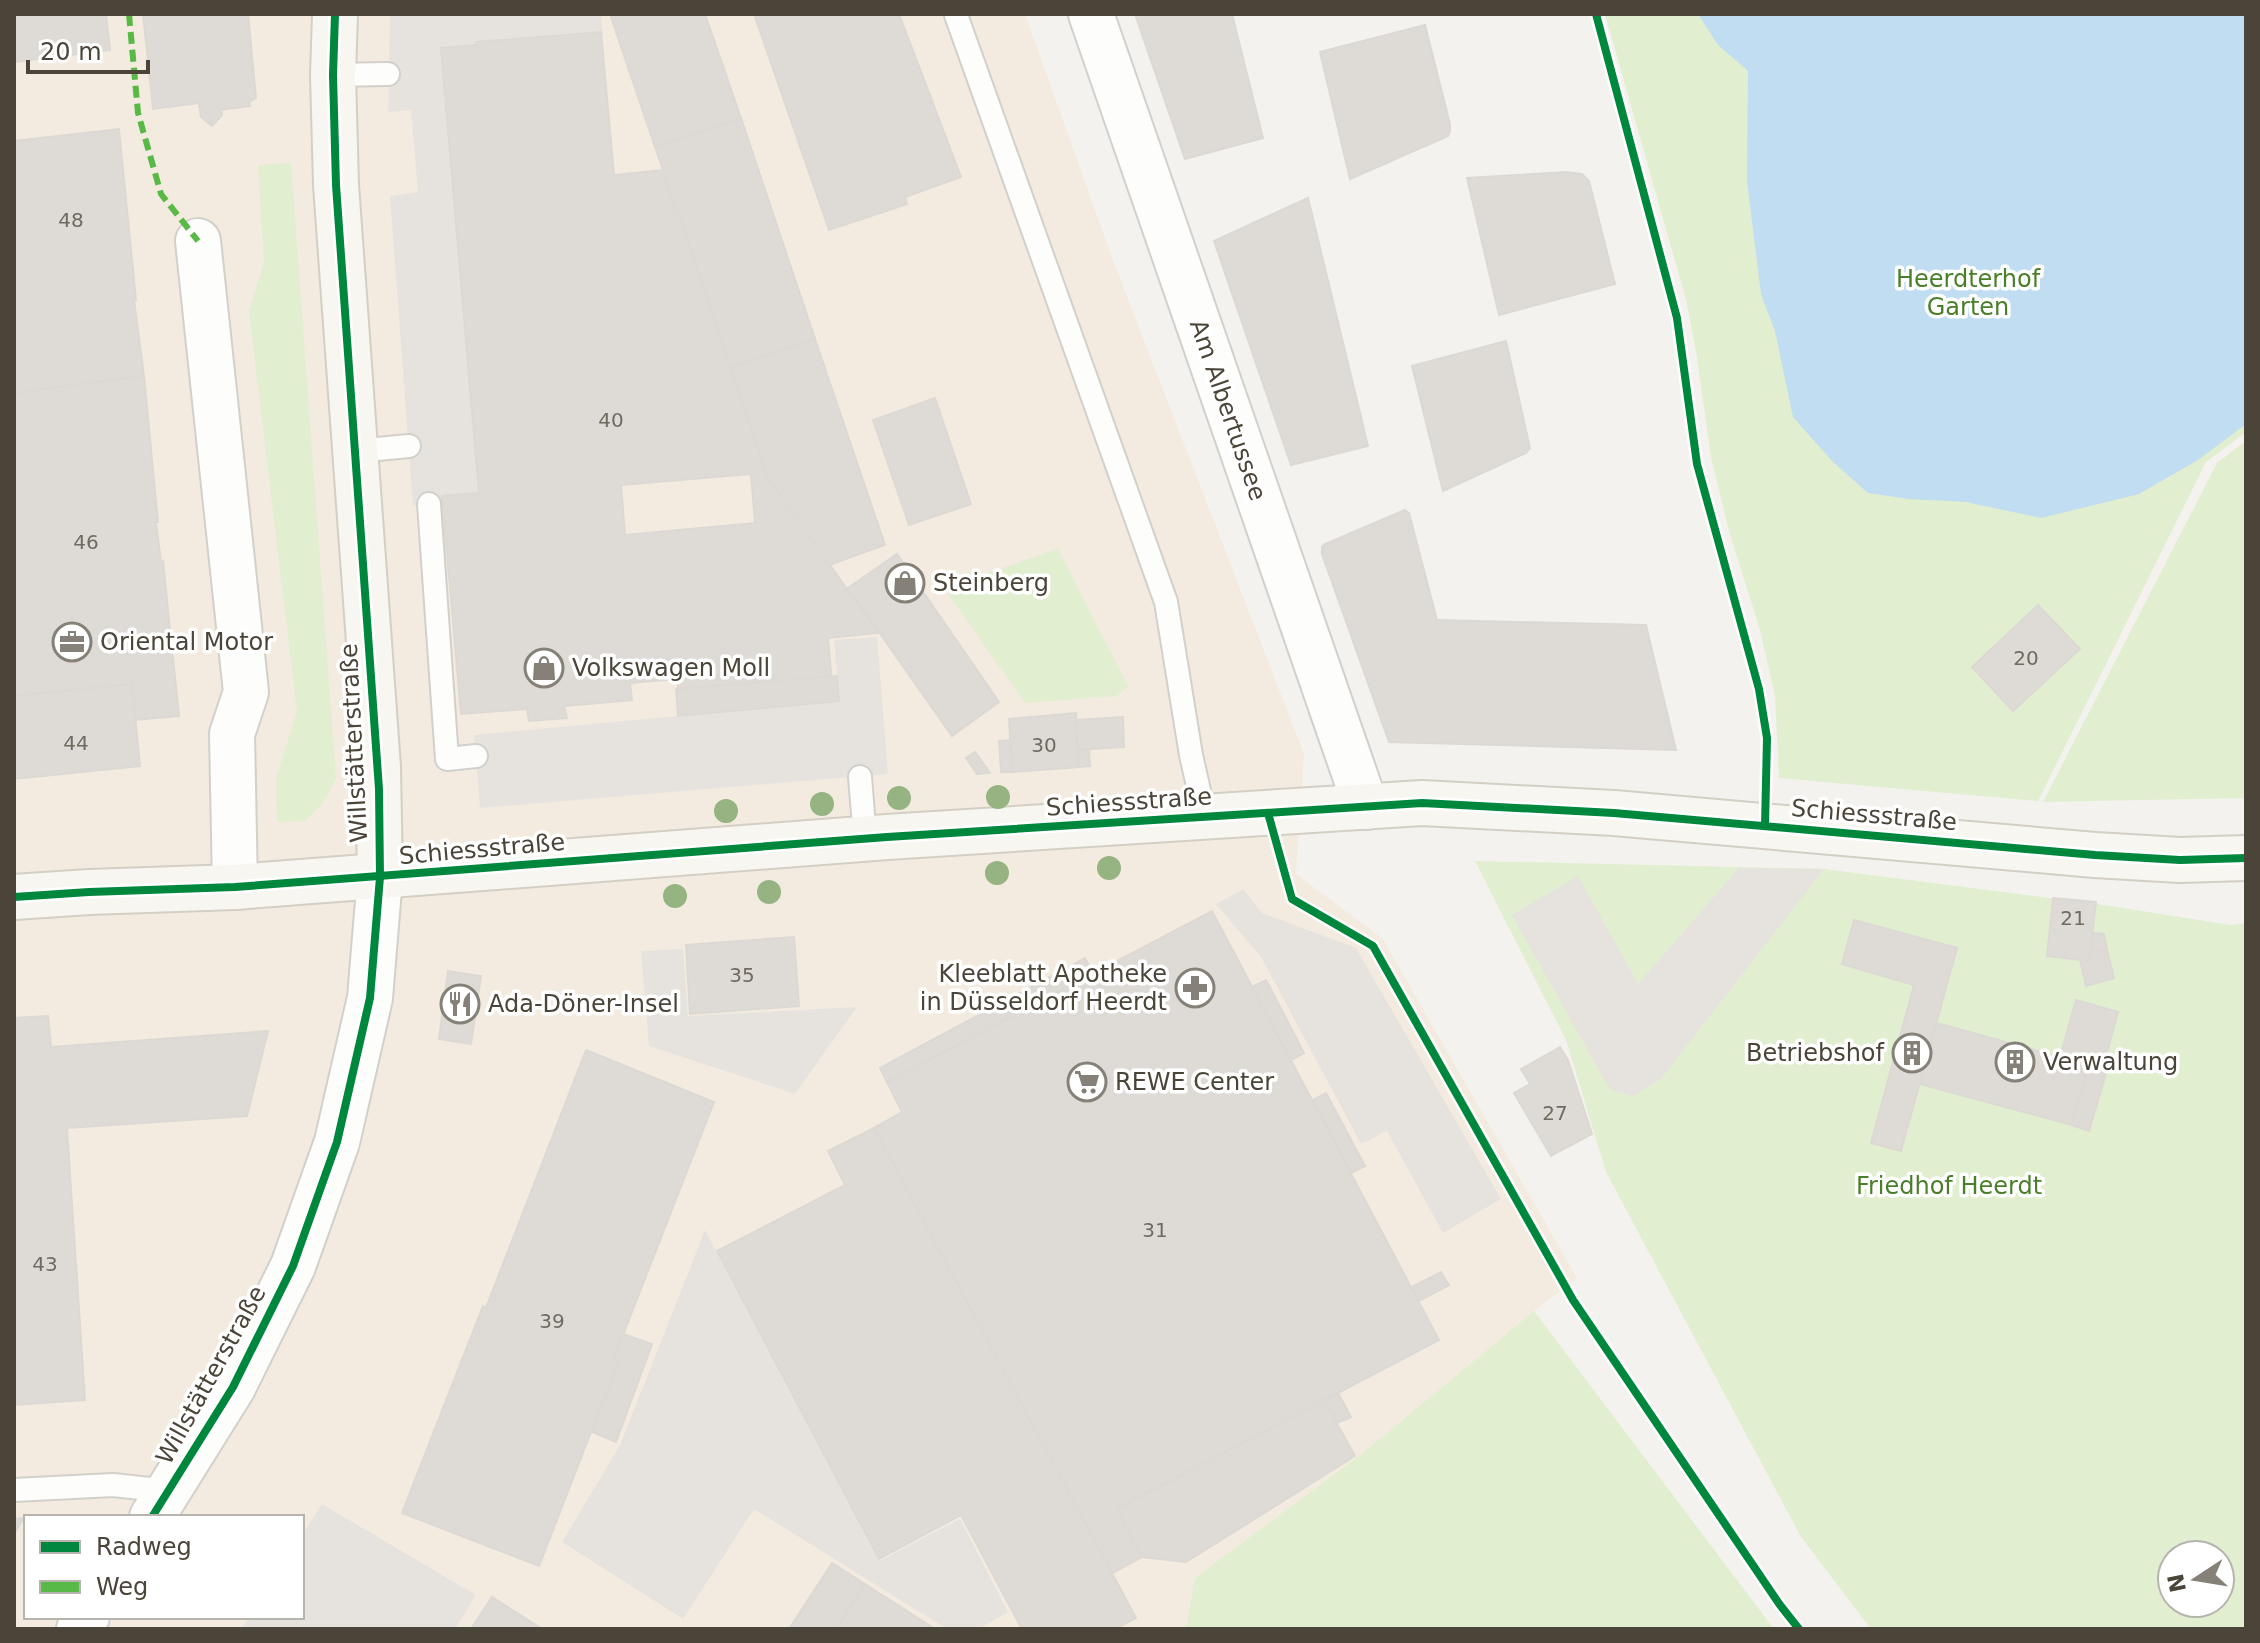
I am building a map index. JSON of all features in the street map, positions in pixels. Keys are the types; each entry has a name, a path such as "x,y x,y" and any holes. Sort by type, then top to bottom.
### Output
{"street":[{"name":"Willstätterstraße","path":"160,1504 233,1387 293,1266 337,1142 370,998 380,877 379,789 336,185 335,14"},
{"name":"Am Albertussee","path":"1091,14 1366,807"},
{"path":"198,241 246,692 232,734 235,887"},
{"name":"Schiessstraße","path":"14,897 235,887 865,839 1422,803 1614,813 2095,855 2180,860 2246,858"}],"lane":[{"path":"956,15 1166,602 1191,755 1205,817"},
{"path":"333,75 388,74"},
{"path":"356,451 409,446"},
{"path":"429,504 447,759 476,756"},
{"path":"860,777 865,839"},
{"path":"14,1490 113,1485 160,1504"}],"shaded area":[{"path":"14,14 1025,14 1114,263 1304,754 1296,874 1383,939 1577,1278 1359,1456 1196,1578 1186,1629 14,1629"},
{"path":"390,14 601,14 603,37 479,47 516,497 413,506 390,196 418,192 411,110 388,112"},
{"path":"877,637 888,774 480,808 474,735 678,716 676,689 837,676 834,640"},
{"path":"1739,868 1824,869 1661,1079 1633,1096 1610,1090 1512,915 1578,876 1638,984"},
{"path":"1243,889 1262,913 1356,948 1501,1199 1443,1233 1387,1131 1361,1144 1261,957 1216,904"},
{"path":"683,949 688,1016 857,1007 795,1094 649,1046 641,951"},
{"path":"705,1230 879,1561 960,1519 1008,1612 978,1629 947,1629 754,1509 683,1619 562,1542 620,1445"},
{"path":"322,1504 476,1595 455,1629 241,1629 248,1619 304,1619 304,1532"}],"green space":[{"name":"Heerdterhof Garten","path":"1605,14 2246,14 2246,432 2206,462 2038,801 1779,778 1775,696 1760,630 1729,531 1711,457 1687,303"},
{"path":"291,163 336,779 323,803 305,821 277,822 276,778 297,712 249,311 264,262 258,165"},
{"path":"2246,441 2246,798 2043,802 2217,463"},
{"path":"1058,549 1128,686 1117,696 1025,703 944,588"},
{"name":"Friedhof Heerdt","path":"1475,861 1824,869 2104,905 2230,925 2246,923 2246,1629 1871,1629 1801,1537 1606,1172 1566,1040"},
{"path":"1534,1311 1774,1629 1186,1629 1195,1578 1359,1456"}],"water":[{"name":"Heerdterhof Garten","path":"1698,14 2246,14 2246,424 2198,460 2139,494 2041,518 1966,502 1868,493 1832,461 1793,417 1775,331 1761,294 1747,181 1748,71 1718,45"}],"building":[{"path":"14,14 106,14 110,50 14,62"},
{"path":"143,14 248,14 256,98 249,102 250,106 221,110 222,115 212,126 201,117 199,103 153,109"},
{"path":"610,14 705,14 741,118 655,147"},
{"path":"754,14 899,14 961,177 905,197 907,204 829,230"},
{"path":"1135,14 1232,14 1263,138 1185,159"},
{"path":"1425,25 1450,124 1448,136 1350,179 1320,52"},
{"path":"601,32 614,175 663,170 768,477 878,633 828,638 832,683 782,687 784,695 761,701 759,689 679,695 677,679 630,683 632,700 564,706 567,718 529,721 527,709 461,714 442,496 479,493 441,48 476,45 476,42","holes":["751,474 755,523 625,535 621,485"]},
{"path":"741,118 815,339 731,368 655,147"},
{"path":"119,129 144,376 14,393 14,141"},
{"path":"1566,172 1582,174 1589,181 1615,284 1499,315 1467,178"},
{"path":"1308,198 1368,446 1291,465 1214,241"},
{"path":"815,339 885,545 829,565 768,477 731,368"},
{"path":"1506,341 1530,448 1526,453 1443,491 1412,366"},
{"path":"144,376 156,522 179,716 135,720 132,684 14,696 14,393"},
{"path":"935,398 971,504 909,525 873,420"},
{"path":"1405,510 1409,513 1437,620 1646,625 1676,750 1389,742 1322,547"},
{"path":"897,554 999,702 952,736 848,588"},
{"path":"2038,605 2080,649 2013,711 1972,667"},
{"path":"837,676 839,701 678,716 676,689"},
{"path":"132,684 140,766 14,779 14,696"},
{"path":"1076,713 1079,767 1012,772 1009,719"},
{"path":"1123,717 1124,747 1078,750 1076,720"},
{"path":"1010,740 1012,772 1001,772 999,741"},
{"path":"1078,750 1089,750 1090,766 1079,767"},
{"path":"975,752 990,773 977,774 966,758"},
{"path":"2053,898 2096,902 2089,961 2047,956"},
{"path":"1212,911 1439,1340 1117,1509 1142,1557 1111,1574 874,1128 902,1112 887,1082"},
{"name":"Betriebshof","path":"1854,920 1957,948 1901,1151 1871,1143 1914,985 1842,964"},
{"path":"2093,933 2104,934 2107,950 2091,950"},
{"path":"794,937 799,1006 690,1014 686,945"},
{"path":"2091,950 2107,950 2114,978 2086,986 2080,960 2089,961"},
{"path":"1085,958 1093,973 887,1082 880,1068"},
{"path":"448,971 481,976 471,1044 439,1039"},
{"path":"1266,980 1304,1053 1291,1060 1252,987"},
{"name":"Verwaltung","path":"2076,1000 2118,1012 2102,1071 2088,1067 2072,1125 1920,1084 1937,1023 2060,1057"},
{"path":"48,1016 51,1047 268,1031 247,1116 67,1128 85,1400 14,1405 14,1018"},
{"path":"1560,1047 1568,1060 1592,1134 1551,1156 1514,1093 1530,1084 1521,1069"},
{"path":"586,1050 714,1102 614,1358 619,1360 539,1566 402,1513"},
{"path":"2088,1067 2107,1070 2089,1131 2072,1125"},
{"path":"1326,1093 1365,1166 1351,1173 1313,1100"},
{"path":"874,1128 1136,1618 1115,1629 1022,1629 961,1515 879,1559 717,1251 845,1185 828,1151"},
{"path":"1441,1272 1449,1285 1419,1301 1412,1287"},
{"path":"623,1334 652,1344 616,1442 592,1432 619,1360 614,1358"},
{"path":"1338,1393 1351,1417 1337,1423 1324,1400"},
{"path":"1324,1400 1355,1456 1186,1562 1142,1557 1117,1509"},
{"path":"24,1518 14,1534 14,1519"},
{"path":"832,1563 865,1584 836,1629 789,1629"},
{"path":"865,1584 935,1629 836,1629"},
{"path":"492,1597 542,1629 471,1629"}],"marked path":[{"path":"129,14 138,113 161,194 198,241"}],"cycle path":[{"path":"153,1515 233,1387 293,1266 337,1142 370,998 380,877 379,789 336,185 335,14"},
{"path":"1596,14 1677,318 1697,464 1759,689 1767,738 1765,826"},
{"path":"14,897 235,887 887,837 1422,803 1614,813 2095,855 2180,860 2246,858"},
{"path":"1268,813 1292,899 1373,946 1573,1300 1799,1629"}],"place":[{"name":"Steinberg","path":"905,583"},
{"name":"Oriental Motor","path":"72,642"},
{"name":"Volkswagen Moll","path":"544,668"},
{"name":"Kleeblatt Apotheke in Düsseldorf Heerdt","path":"1195,988"},
{"name":"Ada-Döner-Insel","path":"460,1004"},
{"name":"Betriebshof","path":"1912,1053"},
{"name":"Verwaltung","path":"2015,1062"},
{"name":"REWE Center","path":"1087,1082"}]}
